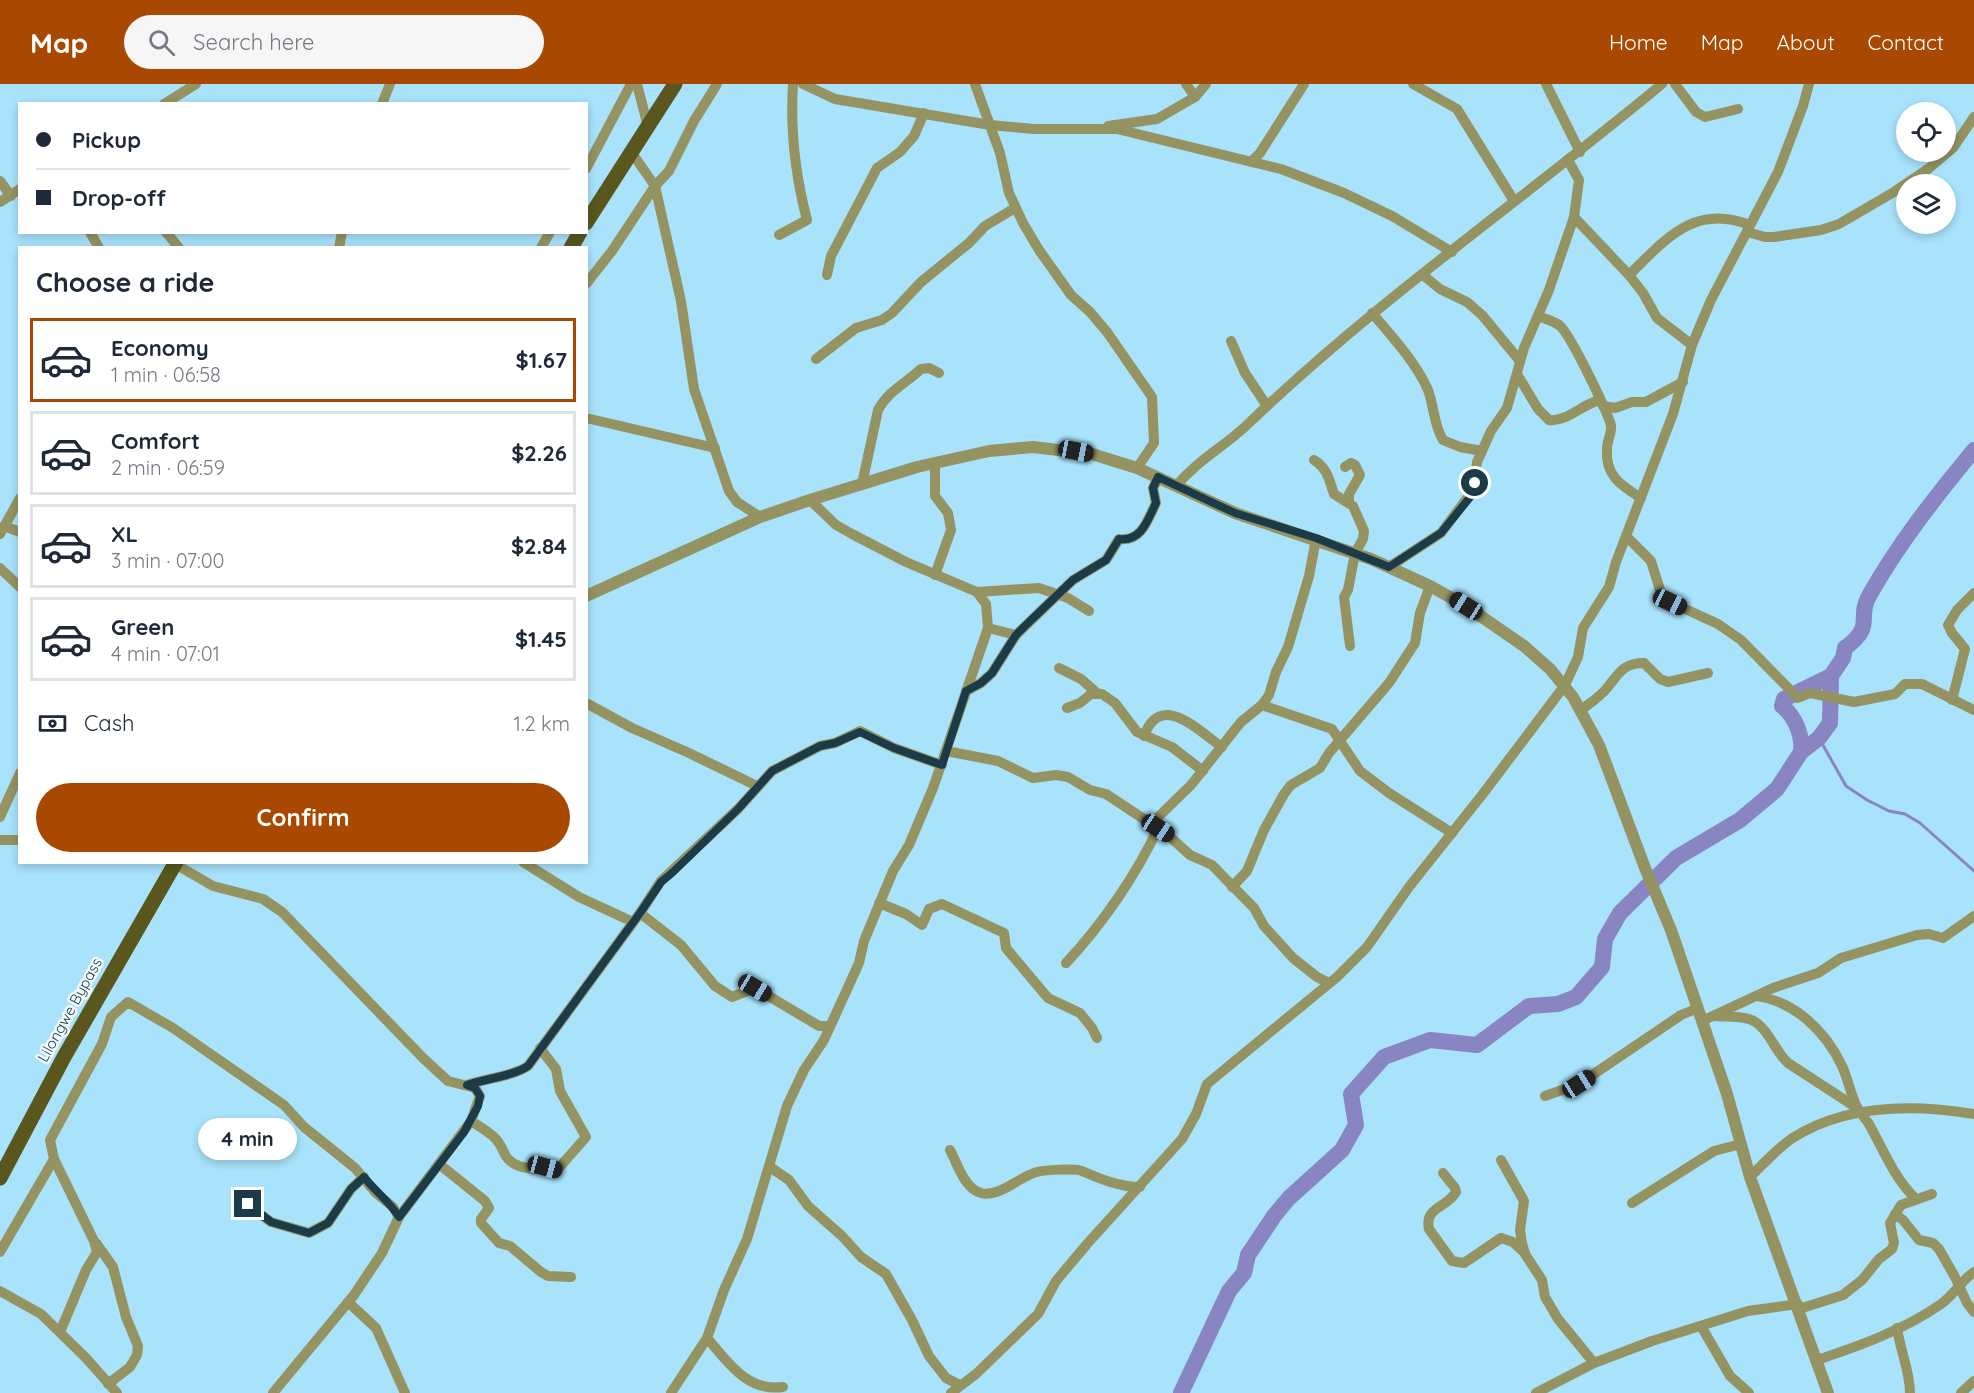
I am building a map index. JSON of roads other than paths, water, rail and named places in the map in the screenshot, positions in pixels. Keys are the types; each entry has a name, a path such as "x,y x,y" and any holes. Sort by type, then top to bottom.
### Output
{"main road":[{"path":"588,220 675,84"},
{"name":"Lilongwe Bypass","path":"0,1178 69,1047 175,864"}],"street":[{"path":"167,102 196,84"},
{"path":"383,102 390,84"},
{"path":"588,165 631,84"},
{"path":"637,84 648,127"},
{"path":"588,281 669,171 694,121 717,84"},
{"path":"779,235 807,220 797,181 791,123 794,84"},
{"path":"803,84 835,99 1034,129 1127,131 1251,162 1326,184 1392,216 1452,252"},
{"path":"1186,84 1195,97"},
{"path":"1096,129 1157,119 1195,97 1206,84"},
{"path":"1251,162 1260,153 1304,84"},
{"path":"1413,84 1457,109 1514,201"},
{"path":"1546,84 1580,152"},
{"path":"1176,486 1193,467 1245,427 1372,313 1580,152 1662,84"},
{"path":"1675,84 1696,112 1705,117 1738,109"},
{"path":"951,1393 976,1374 1038,1314 1056,1281 1182,1139 1196,1114 1207,1084 1329,983 1367,947 1409,887 1565,685 1578,657 1583,628 1609,587 1673,414 1692,345 1711,300 1778,172 1809,84"},
{"path":"978,85 1015,208 1052,269 1071,295 1107,332 1149,390 1154,406 1154,443 1137,468"},
{"path":"827,275 831,256 877,168 900,152 914,136 924,113"},
{"path":"1629,275 1658,246 1685,225 1712,218 1729,219 1765,237 1821,230 1839,224 1928,169 1953,148 1974,117"},
{"path":"632,153 656,186 681,301 694,389 729,491 736,502 760,517"},
{"path":"1389,567 1441,533 1474,489 1477,462 1491,431 1507,408 1520,361 1560,262 1574,217 1579,180 1568,160"},
{"path":"0,181 15,192 0,202"},
{"path":"816,359 856,328 882,320 892,313 921,282 969,243 985,226 1015,208"},
{"path":"1574,217 1629,275 1643,293 1657,318 1692,345"},
{"path":"1423,275 1440,289 1467,302 1482,315 1520,361"},
{"path":"1372,313 1392,336 1428,390 1443,440 1460,447 1482,451"},
{"path":"1538,316 1559,325 1564,330 1583,362 1612,430 1606,447 1608,468 1613,479 1641,498"},
{"path":"1231,341 1245,373 1267,406"},
{"path":"862,484 878,410 882,403 895,388 906,384 921,369 929,368 939,373"},
{"path":"1517,374 1538,408 1550,420 1557,421 1585,405 1602,403 1615,408 1632,402 1646,402 1683,381"},
{"path":"588,418 715,448"},
{"path":"588,595 660,560 760,517 810,500 935,463 989,451 1033,447 1084,453 1137,468 1235,513 1316,538 1355,553 1453,598 1524,646 1565,685 1581,710 1603,755 1671,930 1698,1008 1750,1177 1828,1393"},
{"path":"1314,460 1323,466 1329,475 1334,494 1353,506 1364,531 1363,539 1355,553 1348,590 1344,597 1350,646"},
{"path":"935,463 935,496 948,513 951,530 935,575"},
{"path":"1345,467 1355,465 1360,475 1348,494 1349,503"},
{"path":"966,691 981,683 992,673 1016,635 1073,580 1106,560 1119,539 1131,539 1139,535 1156,503 1153,488 1158,477"},
{"path":"810,500 836,525 852,534 935,575 977,592 1033,587 1058,594 1089,611"},
{"path":"18,502 2,530 18,532"},
{"path":"1626,536 1651,561 1661,593 1665,598 1718,624 1741,639 1798,698 1810,693 1854,702 1895,694 1905,684 1913,682 1922,684 1974,710"},
{"path":"1066,963 1104,917 1149,846 1154,826 1203,771 1241,722 1263,705 1269,695 1276,672 1288,647 1309,576 1316,538"},
{"path":"0,568 18,585"},
{"path":"1232,886 1247,871 1264,830 1284,794 1291,785 1320,768 1329,753 1389,683 1415,643 1420,613 1430,586"},
{"path":"671,1393 707,1338 724,1290 747,1239 784,1114 795,1086 824,1040 859,963 864,941 879,903 893,871 909,845 942,765 988,628 986,604 977,592"},
{"path":"1952,700 1965,648 1948,625 1957,610 1974,593"},
{"path":"988,628 1016,635"},
{"path":"1581,710 1607,689 1616,673 1634,663 1644,663 1660,679 1668,682 1708,673"},
{"path":"1059,668 1081,679 1097,693 1110,698 1131,721 1137,732 1172,747 1203,771"},
{"path":"1067,708 1097,693"},
{"path":"588,704 623,724 757,786"},
{"path":"1263,705 1332,729 1360,771 1369,779 1424,817 1452,833"},
{"path":"1144,736 1150,722 1159,715 1172,714 1222,747"},
{"path":"467,1085 486,1078 523,1070 532,1061 661,882 738,809 757,786 779,766 820,746 835,743 860,732 894,748 942,765"},
{"path":"946,751 998,761 1033,778 1056,775 1068,777 1090,790 1106,794 1154,826 1190,855 1212,865 1254,908 1264,926 1293,958 1317,977 1329,983"},
{"path":"0,816 3,800 18,776"},
{"path":"0,840 18,840"},
{"path":"178,864 213,885 263,899 282,912 423,1058 448,1081 475,1088 480,1096 471,1121 399,1217 382,1253 348,1302 273,1393"},
{"path":"526,864 579,897 633,922"},
{"path":"879,903 906,914 922,925 929,909 942,904 1004,933 1006,948 1048,998 1080,1013 1097,1038"},
{"path":"640,913 681,945 715,986 732,997 740,996 755,988 819,1026 829,1026"},
{"path":"1702,1021 1782,984 1818,973 1841,958 1917,935 1929,934 1943,938 1974,916"},
{"path":"1756,996 1784,1003 1808,1019 1842,1064 1859,1111 1888,1161 1915,1198"},
{"path":"108,1384 130,1367 137,1355 138,1346 126,1317 113,1267 94,1241 54,1159 50,1140 102,1044 111,1017 128,1002 173,1028 271,1095 364,1177 376,1193 393,1207 399,1217"},
{"path":"1545,1096 1579,1084 1681,1015 1698,1008"},
{"path":"1714,1016 1747,1018 1759,1024 1781,1058 1859,1111"},
{"path":"471,1121 497,1140 506,1159 518,1166 557,1170 586,1137 560,1091 556,1069 540,1048"},
{"path":"1750,1177 1792,1139 1839,1116 1859,1111 1904,1107 1949,1109 1974,1114"},
{"path":"1632,1203 1714,1151 1741,1144"},
{"path":"950,1150 969,1187 984,1194 1002,1189 1037,1172 1081,1170 1088,1175 1128,1187 1140,1187"},
{"path":"0,1252 54,1159"},
{"path":"1501,1160 1524,1201 1520,1230 1525,1254"},
{"path":"439,1164 484,1201 489,1208 481,1219 481,1223 499,1243 510,1246 522,1259 548,1275 571,1277"},
{"path":"770,1167 789,1180 808,1206 842,1236 861,1257 886,1274 929,1356 946,1378 960,1385"},
{"path":"1443,1173 1456,1192 1430,1214 1427,1223 1452,1261 1464,1263 1501,1238 1513,1242 1539,1274 1545,1297 1558,1319 1594,1363"},
{"path":"248,1204 271,1222 309,1233 328,1223 351,1189 364,1177"},
{"path":"1536,1393 1594,1363 1652,1341 1760,1308 1798,1307 1843,1296 1862,1281 1879,1259 1892,1249 1894,1243 1890,1223 1901,1205 1915,1198 1932,1194"},
{"path":"1895,1214 1903,1220 1919,1240 1933,1243 1939,1249 1974,1312"},
{"path":"60,1332 86,1270 97,1252 94,1241"},
{"path":"1817,1360 1870,1341 1943,1303 1974,1272"},
{"path":"0,1291 40,1314 117,1393"},
{"path":"348,1302 376,1328 405,1393"},
{"path":"1701,1326 1730,1376 1749,1393"},
{"path":"1897,1328 1910,1393"},
{"path":"707,1338 739,1375 768,1389 783,1386"},
{"path":"1961,1393 1974,1381"}],"waterway":[{"path":"1181,1393 1229,1291 1244,1273 1248,1255 1289,1198 1342,1150 1356,1125 1351,1094 1384,1057 1430,1040 1477,1045 1529,1006 1558,1004 1576,997 1602,967 1605,939 1620,913 1676,858 1740,820 1777,789 1801,752 1819,738 1830,723 1831,676 1843,658 1845,648 1863,628 1864,611 1869,596 1918,521 1974,450"},
{"path":"1801,752 1799,733 1791,715 1782,706 1784,699 1831,676"},
{"path":"1819,738 1846,786 1867,800 1889,811 1905,814 1920,823 1974,871"}]}
